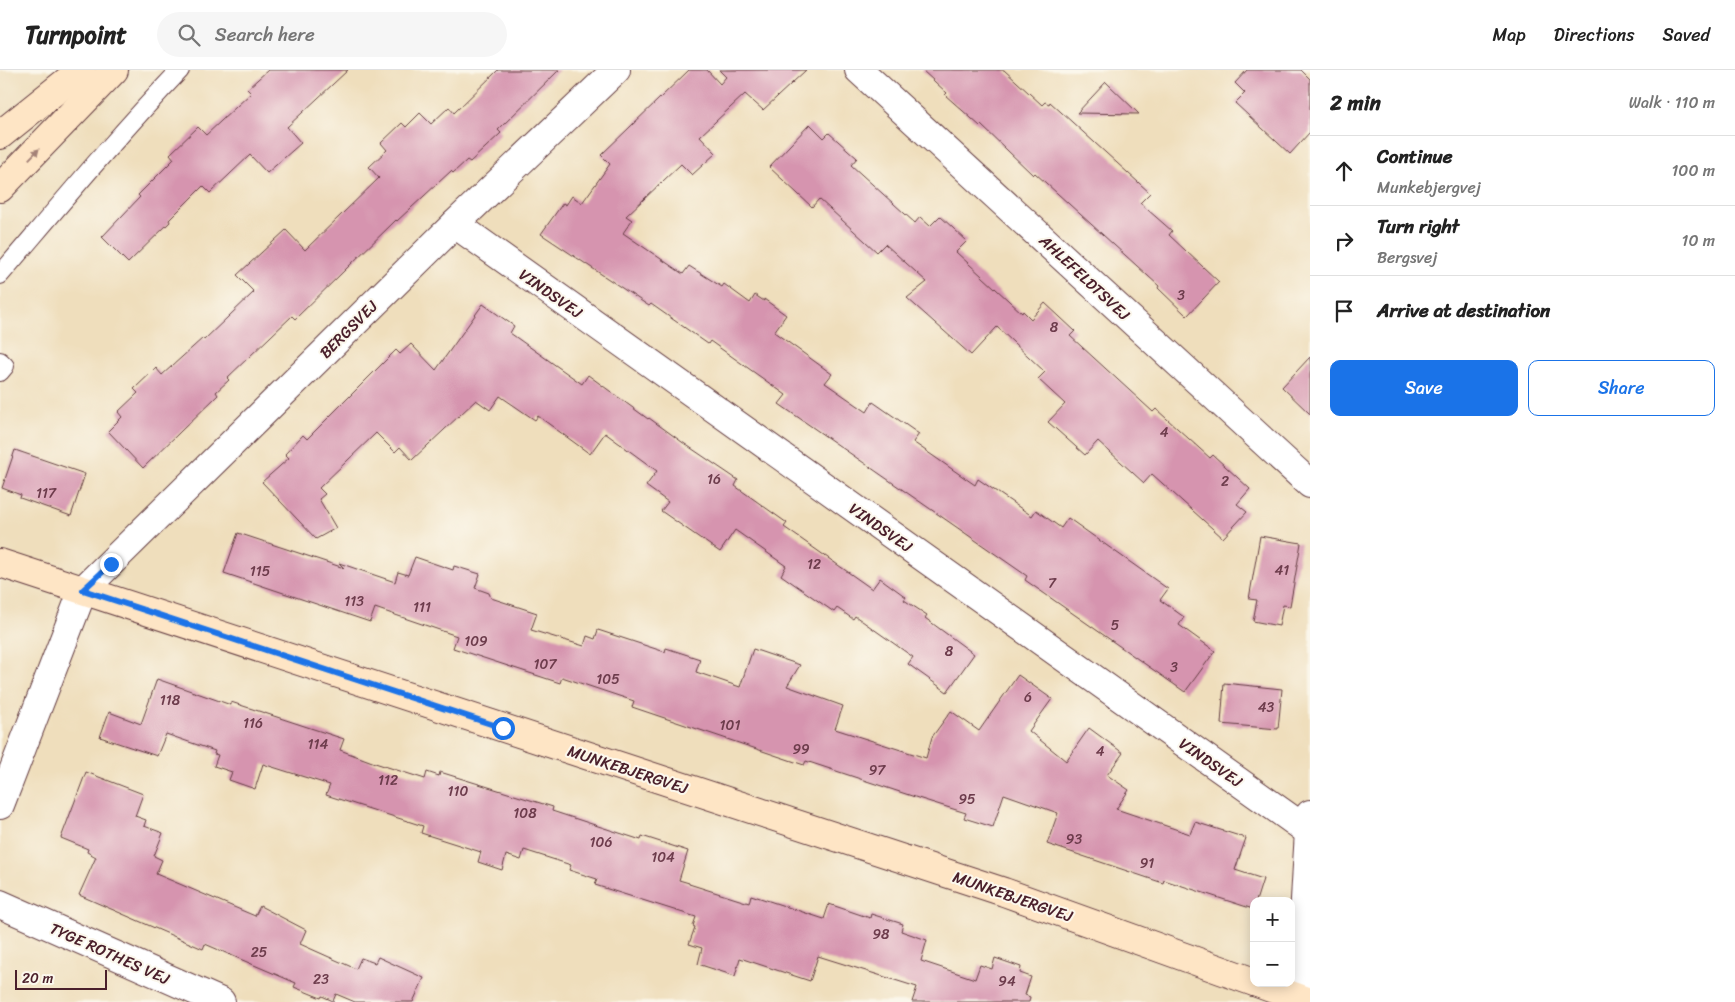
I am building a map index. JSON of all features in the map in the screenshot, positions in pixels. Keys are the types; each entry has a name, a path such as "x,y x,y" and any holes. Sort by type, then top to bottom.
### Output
{"street":[{"path":"0,135 81,70"},
{"path":"0,188 114,70"},
{"name":"BERGSVEJ","path":"83,590 455,224 616,70"},
{"name":"AHLEFELDTSVEJ","path":"859,70 1310,484"},
{"name":"VINDSVEJ","path":"455,224 1309,823"},
{"name":"MUNKEBJERGVEJ","path":"0,563 1004,892 1250,981"},
{"path":"0,805 83,590"},
{"path":"1267,987 1303,1001 1309,823"},
{"name":"TYGE ROTHES VEJ","path":"0,904 221,1002"}],"lane":[{"path":"0,276 78,183 180,70"},
{"path":"0,360 5,366 0,372"}],"building":[{"path":"268,70 348,70 287,127 301,143 267,173 250,155 210,193 203,186 128,263 102,237 140,197 138,195 174,159 170,154 198,127 206,135 251,93 247,89"},
{"path":"498,70 559,70 498,130 501,133 470,162 467,160 453,173 451,171 396,220 295,319 292,316 227,378 229,380 216,392 218,395 143,468 108,431 122,417 118,412 138,393 134,389 156,368 162,375 203,338 204,340 254,292 237,275 286,230 305,250 379,178 369,167 387,150 381,143 402,123 406,127 420,113 431,124 449,107 454,113"},
{"path":"689,70 707,70 720,84 726,77 719,70 806,70 763,110 745,94 700,136 716,153 692,175 681,164 626,216 632,220 623,233 683,274 689,266 722,287 724,284 750,303 755,295 764,301 764,299 786,315 774,332 832,374 825,383 867,412 873,402 919,434 913,442 975,485 978,479 1032,516 1036,510 1061,528 1068,518 1168,589 1160,600 1184,617 1179,625 1215,651 1185,692 1025,580 1027,576 779,404 786,395 710,341 708,344 651,304 649,306 541,234 563,203 566,205 572,196 582,203 610,164 601,155"},
{"path":"922,70 1004,70 1042,105 1045,102 1049,104 1050,102 1150,193 1140,203 1172,231 1169,235 1219,282 1187,316 1158,288 1159,286 1035,173 1033,175 981,125 945,95 947,93"},
{"path":"1247,70 1301,70 1310,79 1310,132 1290,154 1235,103 1245,93 1235,83"},
{"path":"1106,82 1139,114 1077,113"},
{"path":"810,124 824,138 829,133 857,158 851,165 915,223 920,217 930,226 940,216 967,241 956,252 1022,313 1023,311 1031,319 1045,303 1075,331 1070,336 1153,412 1156,409 1210,458 1213,455 1250,489 1237,504 1247,512 1223,538 1152,474 1144,483 1098,441 1085,455 1048,422 1065,404 1038,379 1045,372 997,327 971,355 907,298 927,282 885,244 877,252 819,199 812,207 769,167"},
{"path":"483,304 514,326 510,333 582,384 588,375 648,419 738,480 735,486 787,523 784,527 872,589 880,578 906,597 904,600 927,615 925,618 974,654 947,692 908,664 913,657 855,616 853,619 837,608 834,612 781,575 786,566 735,530 720,552 661,511 668,502 646,486 657,471 605,433 590,454 538,416 535,420 500,396 490,410 476,400 412,460 400,447 395,452 376,433 319,488 325,494 319,499 336,528 316,539 262,482 289,458 285,454 303,435 307,439 396,350 400,354 411,344 436,370"},
{"path":"1310,357 1310,414 1282,387"},
{"path":"15,450 85,474 71,516 20,498 21,495 2,488"},
{"path":"238,533 344,568 339,563 395,582 398,572 408,575 415,557 453,570 454,566 480,574 475,588 489,593 491,598 537,613 531,630 584,646 587,636 595,639 598,630 665,652 666,648 700,659 696,672 740,687 753,649 800,665 787,686 843,706 835,729 926,758 932,737 951,711 979,731 1018,675 1052,699 1029,731 1066,761 1089,728 1123,753 1107,775 1129,790 1116,809 1190,834 1195,822 1246,838 1235,870 1263,879 1257,897 1250,897 1250,908 1164,880 1163,883 1047,844 1058,813 1004,794 993,827 964,818 966,813 806,761 804,765 632,707 634,701 562,677 560,683 453,648 457,636 375,608 370,622 224,573"},
{"path":"1260,536 1301,543 1290,606 1283,605 1279,626 1253,621 1257,600 1249,599"},
{"path":"157,679 231,705 231,702 344,739 340,750 375,763 425,779 427,772 439,776 440,772 553,807 552,811 641,840 642,836 688,851 679,880 689,884 749,903 751,895 824,919 829,904 870,918 871,914 903,924 901,931 927,940 921,961 975,979 980,965 992,969 995,958 1021,967 1020,973 1031,977 1025,995 1030,997 1029,1002 912,1002 917,987 818,956 810,981 740,958 735,976 698,964 702,948 689,944 695,927 693,926 696,917 595,885 597,879 569,870 571,865 524,850 521,860 506,855 502,870 478,862 481,852 421,833 423,826 326,795 330,785 263,764 255,789 229,780 232,772 214,766 218,755 214,754 215,751 166,734 157,756 100,737 109,712 141,724"},
{"path":"1224,683 1282,689 1278,729 1221,724"},
{"path":"86,772 143,794 135,816 146,820 144,826 163,833 154,856 162,860 156,874 255,916 260,906 306,930 300,944 356,969 361,958 375,963 378,957 424,978 413,1002 355,1002 336,994 333,1001 322,996 321,998 294,987 296,983 205,944 203,949 79,895 96,857 87,852 88,849 61,838"}],"route":[{"path":"111,564 83,590 503,728"}]}
